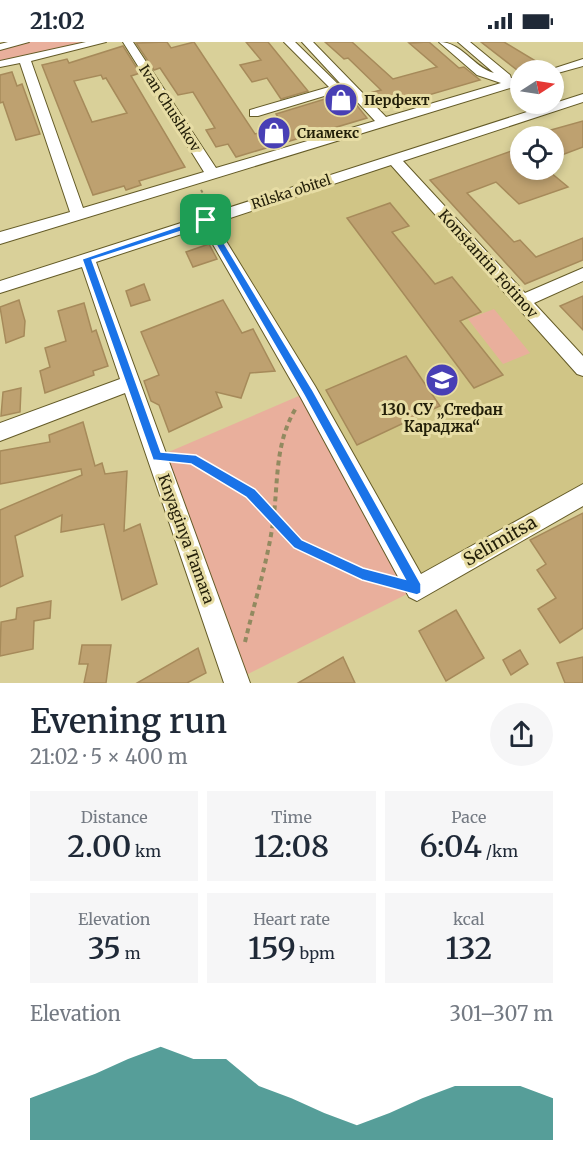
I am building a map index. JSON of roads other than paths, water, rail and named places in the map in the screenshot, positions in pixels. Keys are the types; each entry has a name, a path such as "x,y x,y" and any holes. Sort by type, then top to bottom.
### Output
{"street":[{"path":"0,47 24,42"},
{"path":"0,64 100,42"},
{"name":"Ivan Chushkov","path":"128,42 213,175"},
{"path":"289,42 336,89 357,94"},
{"path":"307,42 384,123"},
{"path":"444,42 481,73 510,80"},
{"path":"463,42 510,77"},
{"path":"25,60 78,215"},
{"path":"564,68 583,62"},
{"path":"0,238 510,84"},
{"path":"245,101 258,118 336,89"},
{"name":"Rilska obitel","path":"0,287 87,259 208,213 393,159 583,98"},
{"name":"Konstantin Fotinov","path":"393,159 583,368"},
{"name":"Selimitsa","path":"208,213 417,589 583,494"},
{"name":"Knyaginya Tamara","path":"87,259 237,683"},
{"path":"522,301 583,274"},
{"path":"0,432 131,383"}],"place":[{"name":"Перфект","path":"341,100"},
{"name":"Сиамекс","path":"274,133"},
{"name":"130. СУ „Стефан Караджа“","path":"442,380"}]}
